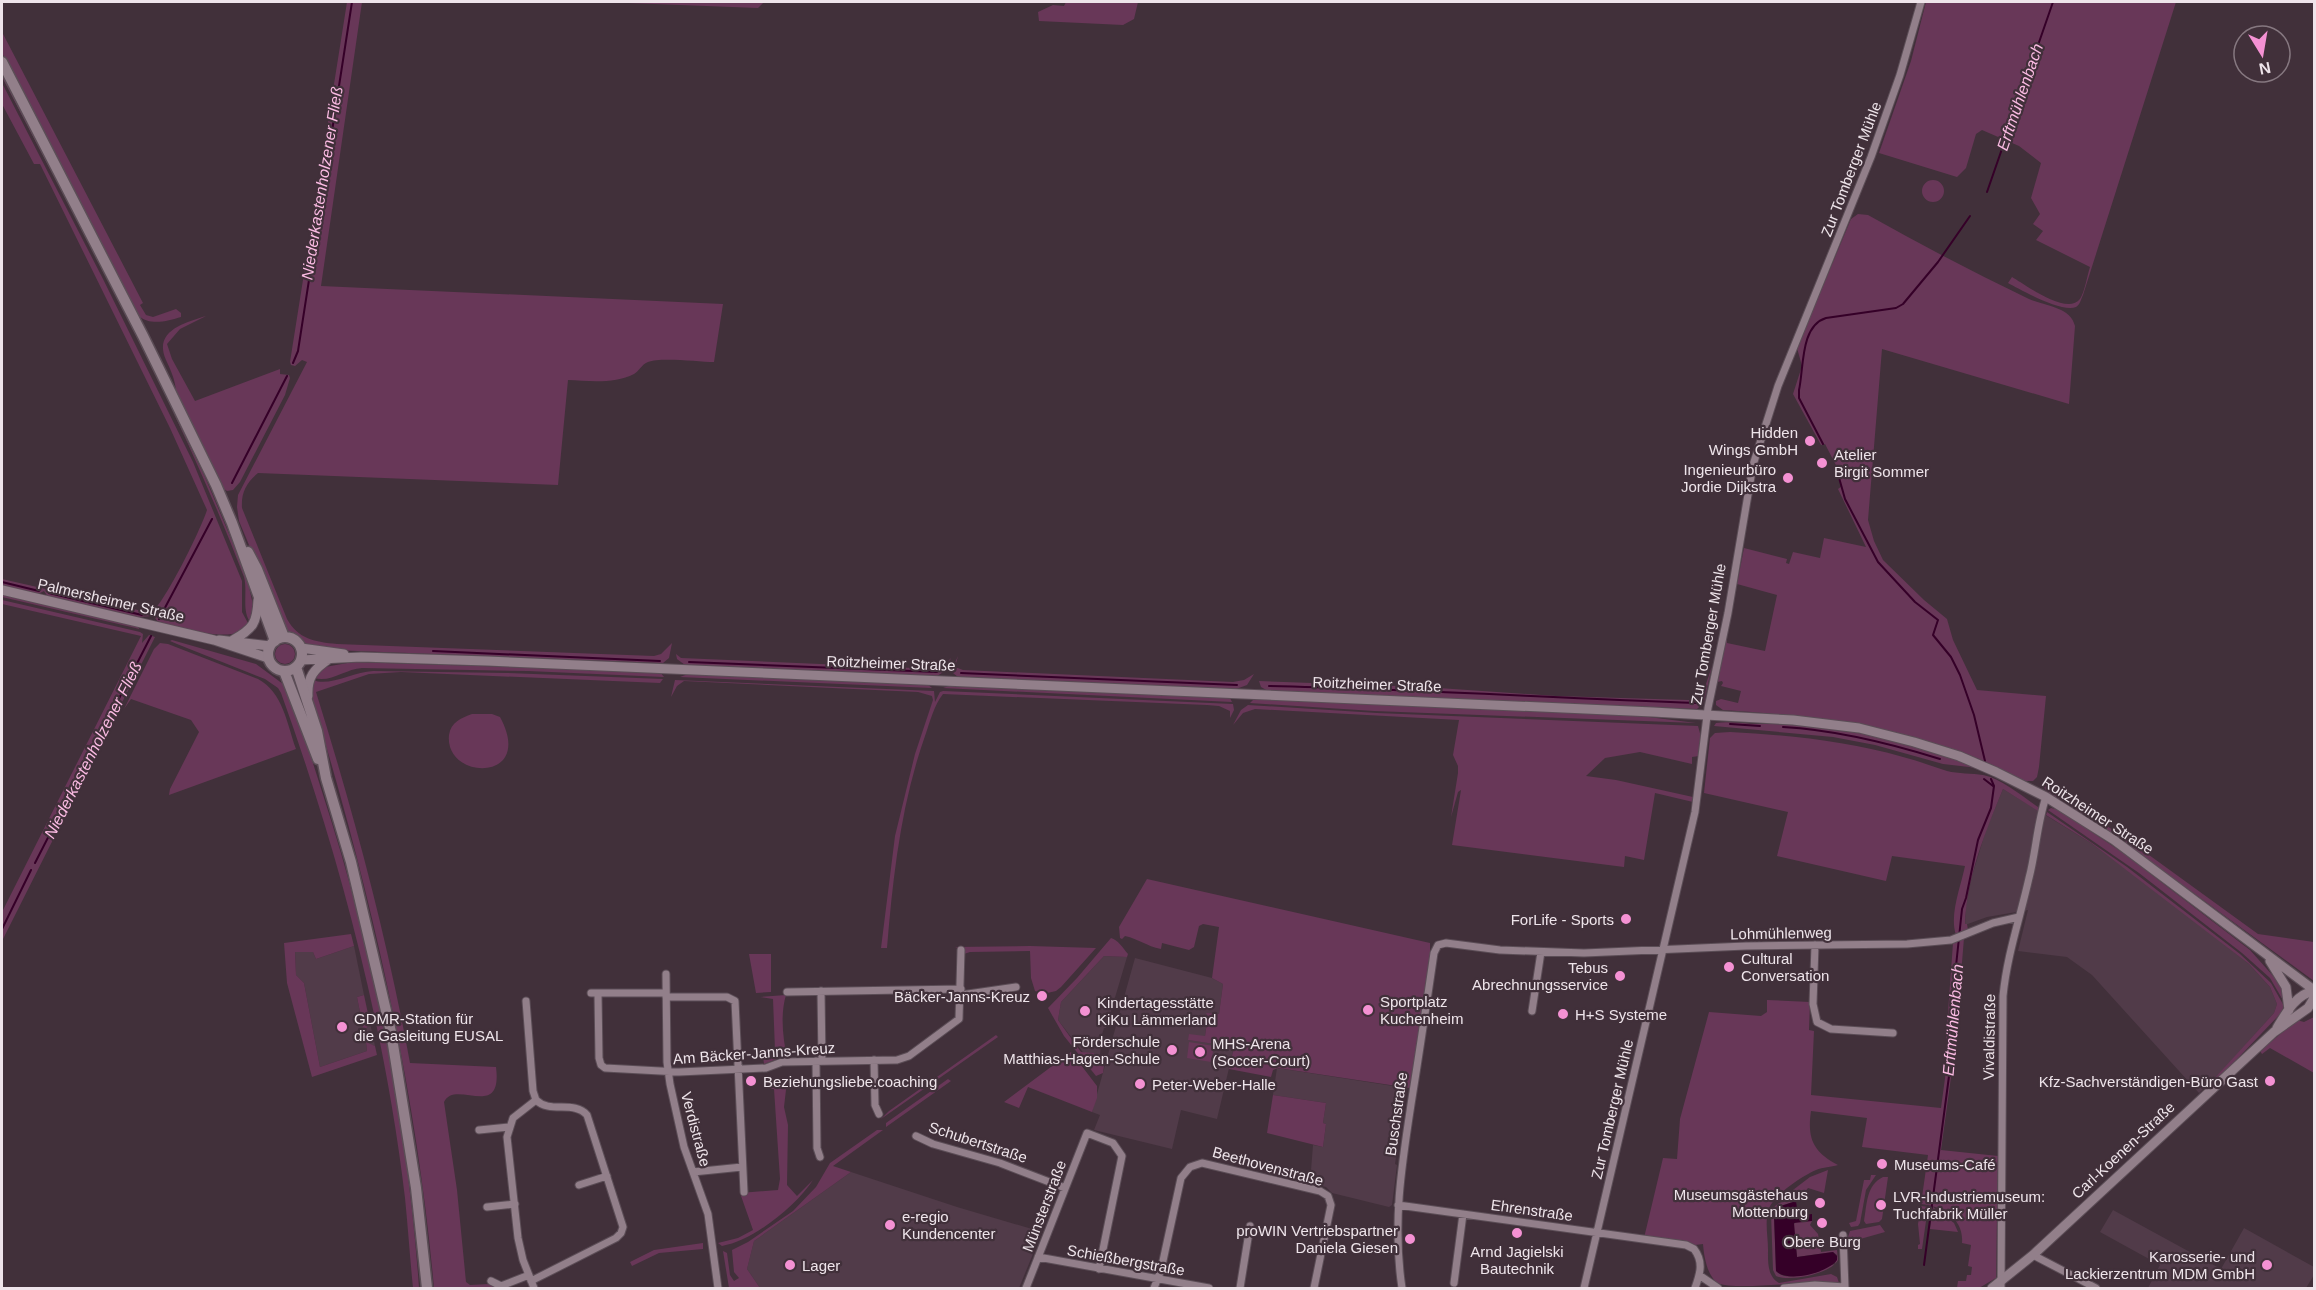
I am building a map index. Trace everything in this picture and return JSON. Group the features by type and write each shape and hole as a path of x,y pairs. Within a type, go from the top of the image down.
{"main road":[{"path":"2,62 143,336 216,485 232,523 274,646"},
{"path":"232,523 257,569 274,646 274,667 284,671 326,778 351,862 391,1032 416,1188 427,1288"},
{"path":"274,646 291,639 299,658 326,778"},
{"path":"284,671 299,658"}],"street":[{"name":"Zur Tomberger Mühle","path":"1584,1288 1695,812 1707,715 1728,613 1748,484 1756,451 1778,386 1871,157 1900,75 1920,2"},
{"name":"Palmersheimer Straße","path":"2,590 214,640 233,648 274,646"},
{"path":"233,640 253,626 258,600"},
{"name":"Palmersheimer Straße","path":"214,640 233,640 274,646"},
{"name":"Roitzheimer Straße","path":"299,658 362,657"},
{"name":"Roitzheimer Straße","path":"299,658 362,657 954,681 1707,715 1793,720 1845,726 1914,742 1978,764 2046,797 2114,840 2314,991"},
{"path":"308,704 310,677 329,659"},
{"name":"Vivaldistraße","path":"2001,1286 2002,996 2006,967 2029,880 2041,812 2046,797"},
{"name":"Lohmühlenweg","path":"1437,945 1446,943 1541,952 1584,953 1907,944 1960,937 1993,923 2019,917"},
{"name":"Buschstraße","path":"1402,1288 1397,1235 1398,1205 1407,1124 1434,952 1437,945"},
{"path":"1815,945 1813,1004 1817,1022 1831,1029 1893,1033"},
{"name":"Am Bäcker-Janns-Kreuz","path":"737,1069 737,1007 734,999 594,993 599,1058 601,1065 608,1068 668,1072 737,1069 768,1067 782,1062 905,1058 955,1024 960,1017 962,950"},
{"path":"1532,1011 1541,952"},
{"path":"2268,956 2286,987 2289,1010"},
{"name":"Verdistraße","path":"666,974 668,1072 679,1127 708,1214 718,1288"},
{"path":"787,992 961,992 1016,987"},
{"path":"820,1157 817,1148 821,991"},
{"name":"Carl-Koenen-Straße","path":"2274,1032 2289,1010 2306,993 2314,991"},
{"name":"Carl-Koenen-Straße","path":"1992,1288 2001,1286 2274,1032 2308,1008 2314,998"},
{"path":"491,1281 501,1286 530,1278 620,1235 622,1224 588,1118 584,1112 577,1108 544,1106 536,1100 533,1091 526,1001"},
{"path":"874,1060 875,1105 879,1114"},
{"path":"737,1069 744,1192"},
{"path":"534,1288 520,1250 507,1137 515,1116 536,1100"},
{"path":"479,1130 509,1127"},
{"name":"Münsterstraße","path":"1026,1288 1087,1133 1113,1143 1119,1148 1122,1159 1099,1269"},
{"name":"Schubertstraße","path":"916,1136 933,1144 1000,1163 1065,1188"},
{"name":"Beethovenstraße","path":"1158,1279 1181,1178 1190,1167 1202,1163 1320,1191 1328,1196 1330,1208 1314,1288"},
{"path":"693,1172 742,1167"},
{"path":"579,1185 607,1176"},
{"path":"487,1207 515,1204"},
{"name":"Ehrenstraße","path":"1398,1205 1596,1233"},
{"path":"1454,1283 1463,1214"},
{"path":"1240,1288 1250,1226"},
{"path":"1596,1233 1691,1247 1698,1255 1701,1266 1695,1288"},
{"path":"1784,1288 1815,1285 1845,1288 1843,1235"},
{"path":"2033,1255 2096,1288"},
{"name":"Schießbergstraße","path":"1038,1257 1209,1288"},
{"path":"1700,1275 1718,1288"},
{"path":"1154,1288 1158,1279"}],"shaded area":[{"path":"347,2 362,2 321,286 723,304 714,362 654,361 646,363 634,374 619,379 568,380 558,485 258,473 245,489 242,508 287,619 296,631 308,638 337,644 654,656 661,654 672,643 669,658 663,663 332,650 305,646 284,629 239,521 238,495 307,362 302,360 295,366 290,362"},
{"path":"602,2 764,2 758,8"},
{"path":"1066,2 1138,2 1134,19 1123,25 1039,21 1038,12 1053,5 1064,6"},
{"path":"1926,2 2176,2 2083,295 2076,307 2061,307 2052,304 2008,283 2012,277 2056,302 2066,304 2080,299 2085,288 2090,267 2036,240 2043,231 2033,224 2040,214 2031,198 2041,163 2019,146 1982,130 1976,134 1966,168 1957,177 1879,153 1911,61"},
{"path":"2,32 143,303 140,305 146,315 153,317 176,309 181,313 181,317 154,322 139,316 2,53"},
{"path":"2,72 96,257 2,77"},
{"path":"2,83 103,279 193,462 242,581 242,612 249,625 236,633 224,635 194,631 157,621 154,616 137,617 48,597 44,591 38,594 2,586 2,579 151,613 173,581 207,510 170,428 40,164 34,164 2,104"},
{"path":"1933,180 1941,183 1944,191 1941,199 1933,202 1925,199 1922,191 1925,183"},
{"path":"1858,214 1868,215 2029,299 2063,311 2073,320 2075,326 2069,404 1882,349 1868,520 1874,541 1883,560 1947,619 1953,640 1977,690 2046,696 2039,767 2037,777 2033,781 2025,781 1977,758 1977,760 1946,748 1883,731 1821,719 1723,710 1716,705 1716,701 1721,699 1738,703 1741,691 1721,686 1722,681 1717,682 1727,633 1727,643 1765,651 1777,595 1737,584 1744,548 1787,559 1786,563 1789,564 1793,552 1820,558 1824,538 1866,547 1838,489 1842,486 1836,475 1840,473 1825,444 1821,445 1793,394 1802,366 1797,348 1851,219"},
{"path":"206,316 180,329 167,344 172,359 195,401 280,369 280,374 289,375 290,378 285,395 240,482 233,490 227,491 176,391 163,350 167,335 173,330 180,325"},
{"path":"165,395 205,477 246,574 254,609 251,623 245,607 244,577"},
{"path":"2,594 137,626 140,629 2,597"},
{"path":"2,600 140,632 143,634 142,643 149,635 155,637 2,941 2,912 141,636 2,604"},
{"path":"170,641 256,664 283,684 292,694 363,934 385,1034 409,1187 419,1288 413,1288 405,1198 396,1134 372,1006 322,816 281,693 265,679"},
{"path":"160,643 168,644 258,679 266,685 279,700 296,749 169,795 199,732 191,720 131,699 124,709 154,649"},
{"path":"281,644 289,644 295,650 295,658 289,664 281,664 275,658 275,650"},
{"path":"676,654 681,658 937,669 942,668 951,658 945,671 937,676 685,665 677,659"},
{"path":"958,656 955,667 963,670 1233,682 1244,680 1254,674 1247,685 1236,689 958,677 953,673 953,667"},
{"path":"353,662 660,672 664,677 528,671 362,668 326,679 314,678 325,667"},
{"path":"1712,666 1704,702 1697,709 1268,691 1261,687 1259,681 1424,687 1556,696 1688,700 1701,699"},
{"path":"373,671 663,679 660,683 401,672 369,674 316,692 369,876 410,1063 496,1067 496,1083 492,1092 486,1096 458,1094 450,1096 444,1102 457,1190 466,1282 470,1285 489,1284 494,1287 434,1288 415,1137 388,988 353,841 311,695 313,680 326,682"},
{"path":"688,674 927,684 932,688 680,677"},
{"path":"675,680 934,691 935,702 940,692 943,691 1233,704 1234,710 1230,718 1230,711 1219,706 943,694 931,719 910,788 895,867 887,948 881,948 895,836 915,754 933,700 932,696 918,692 684,681 677,686 671,697"},
{"path":"952,685 1230,698 1232,702 943,688"},
{"path":"1254,699 1633,715 1696,723 1374,711 1250,703"},
{"path":"1248,705 1377,713 1698,726 1701,737 1699,756 1692,757 1692,764 1640,752 1605,758 1586,776 1616,780 1693,797 1693,802 1655,793 1644,860 1625,856 1624,867 1452,845 1461,790 1458,792 1451,817 1458,773 1458,766 1453,755 1459,720 1255,709 1243,713 1233,725 1241,710"},
{"path":"472,714 492,714 500,717 508,739 507,754 498,764 486,768 472,767 460,761 451,750 449,735 452,727 460,719"},
{"path":"1716,723 1786,724 1842,730 1924,749 1978,768 1943,764 1875,745 1833,737 1714,726"},
{"path":"1730,732 1839,743 1882,751 1951,772 1983,775 2012,788 2038,807 2038,811 2003,789 1973,872 1966,906 1965,924 1968,930 1956,935 1954,919 1956,900 1965,866 1892,856 1886,881 1777,856 1788,812 1704,793 1710,738 1715,733"},
{"path":"2042,784 2127,839 2258,934 2314,942 2314,981 2121,840 2047,792"},
{"path":"2003,789 2091,843 2249,964 2270,987 2277,1004 2274,1013 2199,1093 2092,975 2067,957 2018,951 2028,910 1987,917 1965,925 1972,876 1986,830"},
{"path":"2051,808 2059,810 2123,853 2250,950 2282,986 2284,1002 2270,978 2242,953 2139,873 2048,810"},
{"path":"2047,812 2127,867 2240,954 2271,983 2284,1006 2281,1013 2219,1078 2213,1080 2274,1013 2277,1004 2270,987 2249,964 2091,843 2046,815"},
{"path":"1147,879 1430,943 1410,1088 1278,1068 1273,1070 1271,1077 1229,1069 1234,1047 1188,1040 1189,1034 1205,1036 1208,1016 1206,1013 1219,1014 1223,984 1212,978 1219,927 1203,924 1199,926 1194,947 1189,950 1162,943 1161,949 1130,937 1120,938 1119,927"},
{"path":"351,934 354,946 316,959 313,952 295,952 296,975 304,983 320,1067 367,1051 366,1042 375,1046 377,1055 312,1077 287,983 284,943"},
{"path":"1111,938 1116,940 1128,954 1127,957 1104,956 1061,1002 1058,1020 1081,1052 1094,1053 1092,1064 1104,1066 1103,1073 1096,1076 1064,1036 1048,1008"},
{"path":"1964,938 1955,1048 1941,1150 1998,1156 1996,1278 1979,1288 1957,1288 1958,1281 1966,1281 1967,1275 1971,1275 1972,1267 1968,1266 1971,1245 1962,1243 1960,1227 1950,1215 1937,1208 1921,1204 1928,1155 1862,1147 1867,1118 1811,1111 1811,1137 1817,1149 1838,1165 1819,1169 1803,1177 1774,1200 1768,1212 1767,1221 1769,1268 1772,1277 1779,1283 1831,1274 1837,1277 1839,1283 1725,1285 1717,1283 1708,1270 1703,1244 1695,1245 1644,1238 1663,1158 1677,1159 1680,1119 1709,1012 1761,1016 1767,1012 1767,1000 1810,1002 1809,1030 1814,1031 1811,1095 1941,1108 1950,1041 1946,1040 1953,943"},
{"path":"354,946 364,995 357,997 364,1032 370,1023 375,1046 366,1043 367,1051 320,1067 304,983 296,975 295,952 313,952 316,959"},
{"path":"955,947 1096,948 1061,987 1056,991 1043,994 1035,991 1031,978 1030,951 964,954 965,950"},
{"path":"749,954 771,954 771,992 756,993"},
{"name":"Kindertagesstätte KiKu Lämmerland","path":"1104,956 1127,957 1099,1044 1101,1045 1099,1065 1092,1064 1058,1020 1061,1002"},
{"name":"Förderschule Matthias-Hagen-Schule","path":"1135,958 1212,978 1223,984 1219,1014 1208,1015 1205,1036 1189,1040 1234,1047 1217,1119 1181,1110 1172,1149 1094,1130 1100,1115 1092,1112"},
{"path":"364,995 370,1023 364,1032 357,997"},
{"path":"786,995 783,1026 787,1058 764,1064 763,1057 775,1050 773,999 760,997"},
{"path":"2314,1017 2314,1073 2270,1048 2262,1054 2260,1051 2297,1020 2304,1022"},
{"path":"996,1035 998,1037 881,1119 889,1111"},
{"name":"MHS-Arena (Soccer-Court)","path":"1189,1042 1214,1046 1211,1062 1187,1058"},
{"path":"1071,1052 1097,1086 1097,1098 1092,1112 1028,1087 1019,1108 1004,1102"},
{"path":"1277,1068 1406,1088 1395,1164 1397,1165 1392,1205 1389,1207 1332,1193 1326,1187 1310,1183 1313,1145 1323,1147 1326,1103 1273,1095"},
{"path":"948,1079 951,1081 886,1127 886,1123"},
{"path":"787,1081 784,1107 788,1125 787,1185 797,1196 813,1180 796,1201 773,1221 747,1237 722,1246 718,1243 738,1238 753,1230 740,1193 778,1190 780,1179 774,1089 770,1089 770,1083"},
{"path":"1273,1095 1326,1103 1323,1147 1267,1133"},
{"path":"877,1130 883,1130 833,1166 851,1172 754,1241 747,1269 760,1288 729,1288 723,1251 727,1253 730,1275 734,1281 739,1278 734,1272 732,1250 748,1242 793,1211 816,1187 830,1163"},
{"path":"1828,1170 1824,1193 1808,1188 1803,1194 1789,1193 1810,1177"},
{"path":"851,1172 1042,1232 1019,1288 760,1288 747,1269 754,1241"},
{"path":"1871,1175 1876,1175 1866,1190 1860,1223 1858,1226 1851,1227 1849,1223 1856,1221 1864,1180 1870,1180"},
{"path":"1883,1177 1888,1177 1882,1219 1879,1222 1866,1224 1864,1221 1870,1190"},
{"path":"1796,1198 1796,1201 1780,1206 1774,1215 1776,1271 1781,1275 1796,1276 1835,1264 1809,1276 1782,1278 1776,1276 1773,1270 1771,1213 1777,1204"},
{"path":"1796,1201 1798,1216 1812,1214 1812,1221 1794,1223 1797,1257 1833,1252 1837,1260 1825,1269 1807,1275 1781,1275 1776,1271 1774,1215 1781,1206"},
{"path":"1921,1206 1928,1207 1922,1249 1918,1249 1920,1244 1918,1224"},
{"path":"1933,1207 1954,1223 1958,1232 1930,1229"},
{"path":"2113,1210 2221,1269 2244,1228 2314,1267 2314,1275 2306,1288 2148,1288 2160,1265 2100,1232"},
{"path":"1796,1221 1812,1221 1810,1225 1818,1234 1821,1252 1837,1250 1838,1260 1835,1263 1837,1255 1833,1252 1797,1257 1793,1226"},
{"path":"1880,1225 1885,1232 1846,1243 1850,1231"},
{"path":"703,1243 703,1249 659,1253 632,1266 630,1262 654,1250"}],"waterway":[{"name":"Niederkastenholzener Fließ","path":"293,363 298,351 352,2"},
{"name":"Erftmühlenbach","path":"1987,192 2053,2"},
{"name":"Erftmühlenbach","path":"1823,444 1799,398 1807,338 1812,330 1818,322 1826,318 1896,308 1903,304 1938,262 1970,216"},
{"name":"Niederkastenholzener Fließ","path":"232,483 287,376"},
{"name":"Erftmühlenbach","path":"1838,474 1845,499 1878,562 1915,602 1938,620 1933,635 1951,657 1960,675 1974,715 1985,761"},
{"name":"Niederkastenholzener Fließ","path":"159,619 212,519"},
{"path":"2,582 39,591"},
{"path":"49,593 142,615"},
{"name":"Niederkastenholzener Fließ","path":"35,863 151,636"},
{"path":"433,651 660,661"},
{"path":"689,662 937,672"},
{"path":"961,673 1237,685"},
{"path":"1269,686 1697,703"},
{"path":"1730,724 1760,726"},
{"path":"1783,727 1863,738 1940,759"},
{"name":"Erftmühlenbach","path":"1984,779 1993,786"},
{"name":"Erftmühlenbach","path":"1924,1265 1953,1046 1956,966 1962,909 1978,840 1991,808 1994,786 1991,779"},
{"name":"Niederkastenholzener Fließ","path":"2,929 31,870"}],"place":[{"name":"Hidden Wings GmbH","path":"1810,441"},
{"name":"Atelier Birgit Sommer","path":"1822,463"},
{"name":"Ingenieurbüro Jordie Dijkstra","path":"1788,478"},
{"name":"ForLife - Sports","path":"1626,919"},
{"name":"Cultural Conversation","path":"1729,967"},
{"name":"Tebus Abrechnungsservice","path":"1620,976"},
{"name":"Bäcker-Janns-Kreuz","path":"1042,996"},
{"name":"Sportplatz Kuchenheim","path":"1368,1010"},
{"name":"Kindertagesstätte KiKu Lämmerland","path":"1085,1011"},
{"name":"H+S Systeme","path":"1563,1014"},
{"name":"GDMR-Station für die Gasleitung EUSAL","path":"342,1027"},
{"name":"Förderschule Matthias-Hagen-Schule","path":"1172,1050"},
{"name":"MHS-Arena (Soccer-Court)","path":"1200,1052"},
{"name":"Beziehungsliebe.coaching","path":"751,1081"},
{"name":"Kfz-Sachverständigen-Büro Gast","path":"2270,1081"},
{"name":"Peter-Weber-Halle","path":"1140,1084"},
{"name":"Museums-Café","path":"1882,1164"},
{"name":"Museumsgästehaus Mottenburg","path":"1820,1203"},
{"name":"LVR-Industriemuseum: Tuchfabrik Müller","path":"1881,1205"},
{"name":"Obere Burg","path":"1822,1223"},
{"name":"e-regio Kundencenter","path":"890,1225"},
{"name":"Arnd Jagielski Bautechnik","path":"1517,1233"},
{"name":"proWIN Vertriebspartner Daniela Giesen","path":"1410,1239"},
{"name":"Lager","path":"790,1265"},
{"name":"Karosserie- und Lackierzentrum MDM GmbH","path":"2267,1265"}]}
